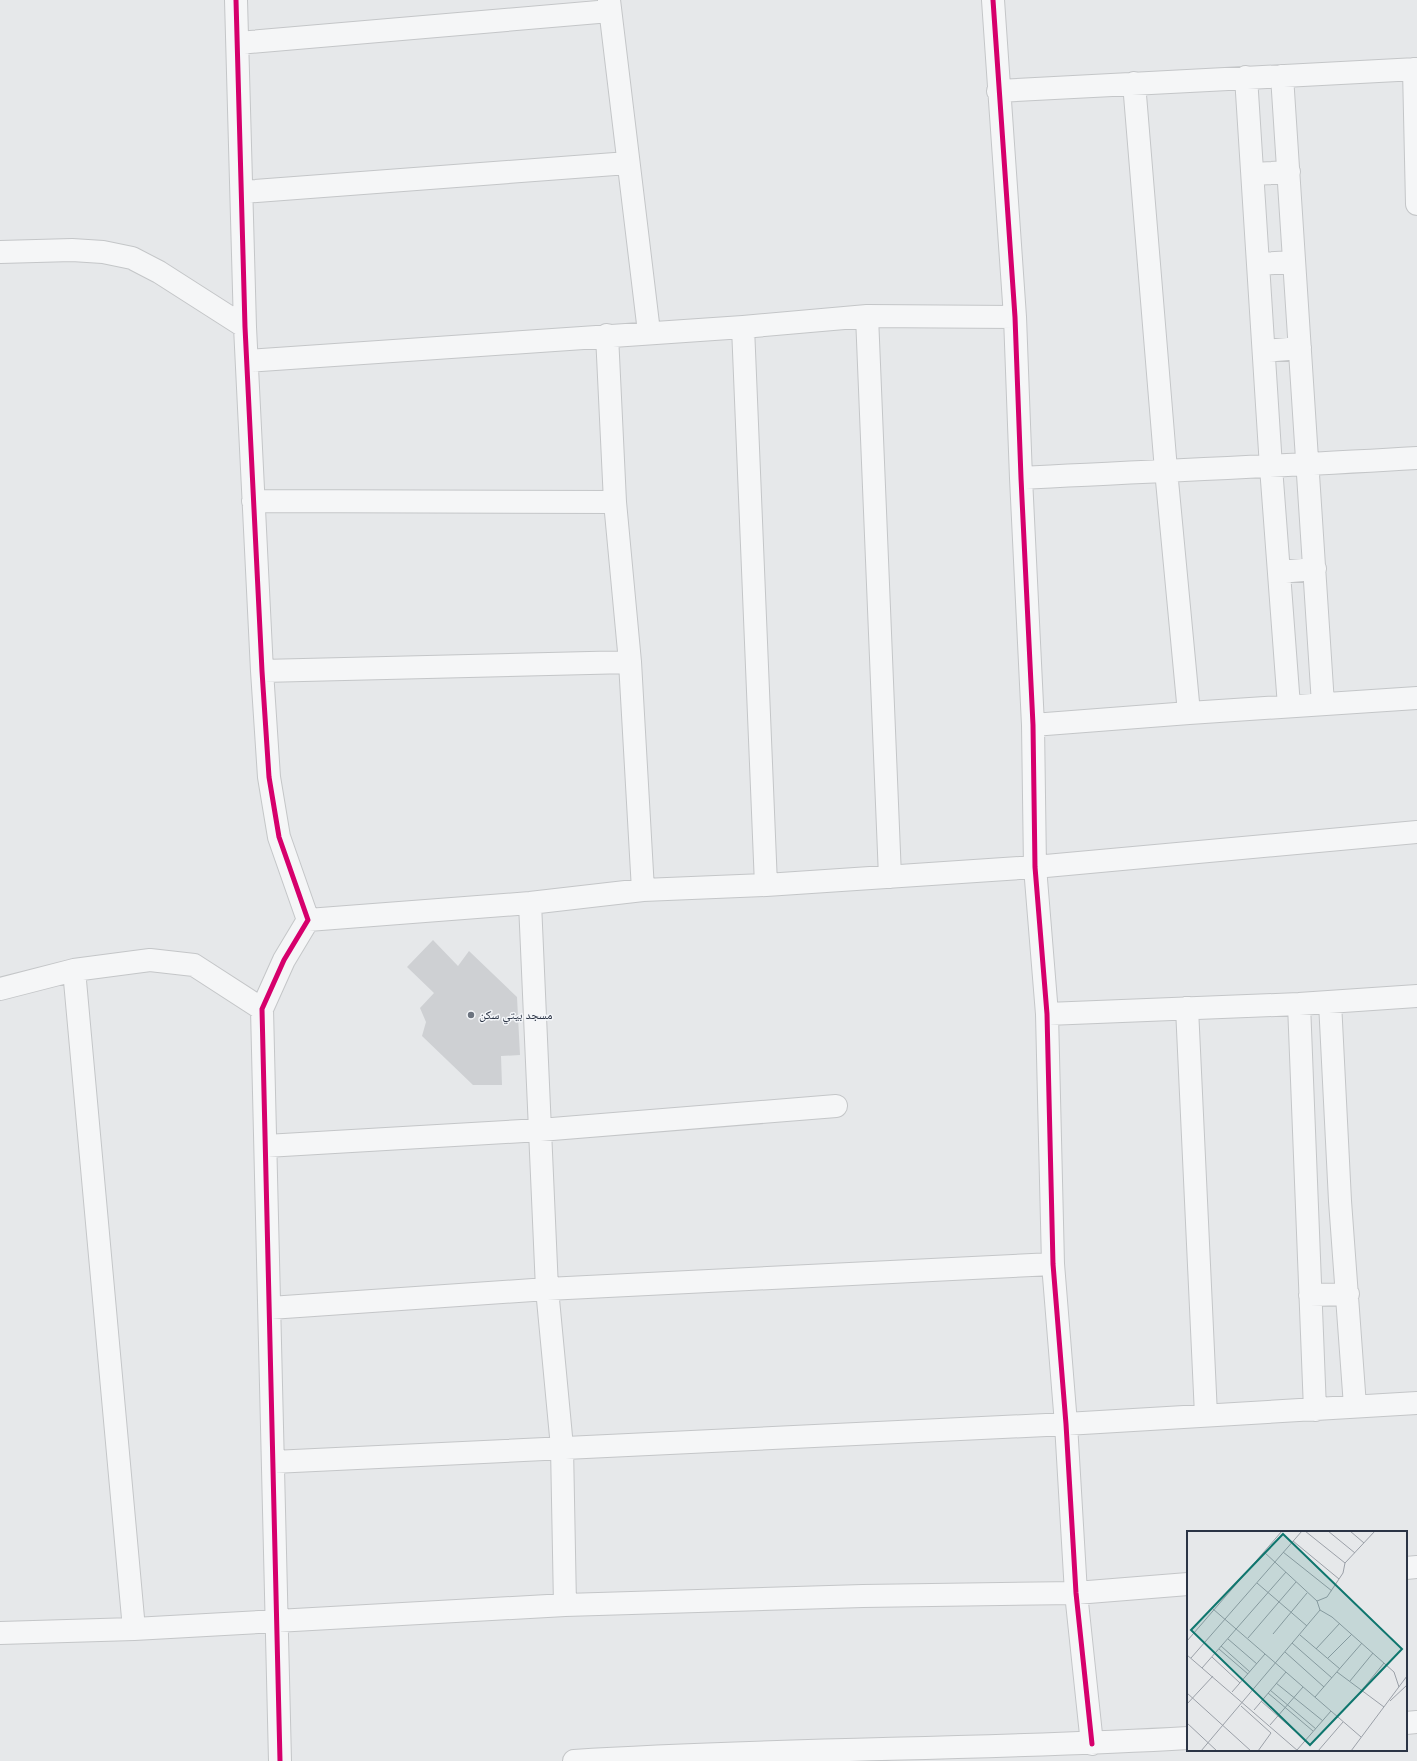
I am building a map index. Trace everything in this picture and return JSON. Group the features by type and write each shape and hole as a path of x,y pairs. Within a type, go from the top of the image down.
{"street":[{"path":"236,0 245,327 252,501 269,777 279,837 308,920"},
{"path":"993,0 998,91 1015,317 1033,726 1034,867 1047,1014 1053,1264 1066,1424 1076,1593 1092,1744"},
{"path":"238,43 609,6 649,332"},
{"path":"998,91 1415,69 1417,204"},
{"path":"1282,76 1323,704"},
{"path":"1246,77 1271,467 1289,706"},
{"path":"1134,83 1166,470 1189,713"},
{"path":"242,192 628,163"},
{"path":"1253,174 1288,172"},
{"path":"0,252 72,250 103,252 132,258 165,276 245,327"},
{"path":"1258,264 1294,262"},
{"path":"247,361 649,332 743,327 866,316 1015,317"},
{"path":"866,316 890,877"},
{"path":"743,327 766,885"},
{"path":"607,335 615,502 630,662 643,890"},
{"path":"1264,351 1300,348"},
{"path":"1021,478 1166,470 1271,467 1417,458"},
{"path":"252,501 615,502"},
{"path":"1279,572 1315,569"},
{"path":"262,671 630,662"},
{"path":"1033,726 1189,713 1417,698"},
{"path":"308,920 530,903 643,890 766,885 1034,867 1417,832"},
{"path":"530,903 547,1289 562,1447 565,1604"},
{"path":"280,1761 262,1009 284,960 308,920"},
{"path":"0,989 74,970 150,960 194,965 262,1009"},
{"path":"74,970 134,1629"},
{"path":"1047,1014 1299,1004 1417,996"},
{"path":"1330,1002 1337,1110 1340,1201 1355,1406"},
{"path":"1299,1004 1315,1410"},
{"path":"1187,1008 1206,1415"},
{"path":"266,1146 540,1130 836,1106"},
{"path":"1304,1112 1337,1110"},
{"path":"1306,1202 1340,1201"},
{"path":"270,1308 547,1289 1053,1264"},
{"path":"1310,1296 1348,1294"},
{"path":"273,1462 1066,1424 1417,1403"},
{"path":"1407,1568 1417,1567"},
{"path":"0,1633 134,1629 277,1622 565,1604 863,1596 1076,1593 1187,1584"},
{"path":"1407,1723 1417,1722"},
{"path":"574,1761 787,1752 1092,1744 1187,1738"}],"building":[{"name":"مسجد بيتي سكن","path":"433,940 458,966 469,951 517,997 520,1055 501,1056 502,1085 473,1085 422,1036 426,1022 420,1008 434,993 407,967"}],"cycle path":[{"path":"236,0 245,327 262,671 269,777 279,837 308,920 284,960 262,1009 280,1761"},
{"path":"993,0 1015,317 1033,725 1035,867 1047,1014 1053,1264 1066,1424 1076,1593 1092,1744"}],"place":[{"name":"مسجد بيتي سكن","path":"471,1015"}]}
